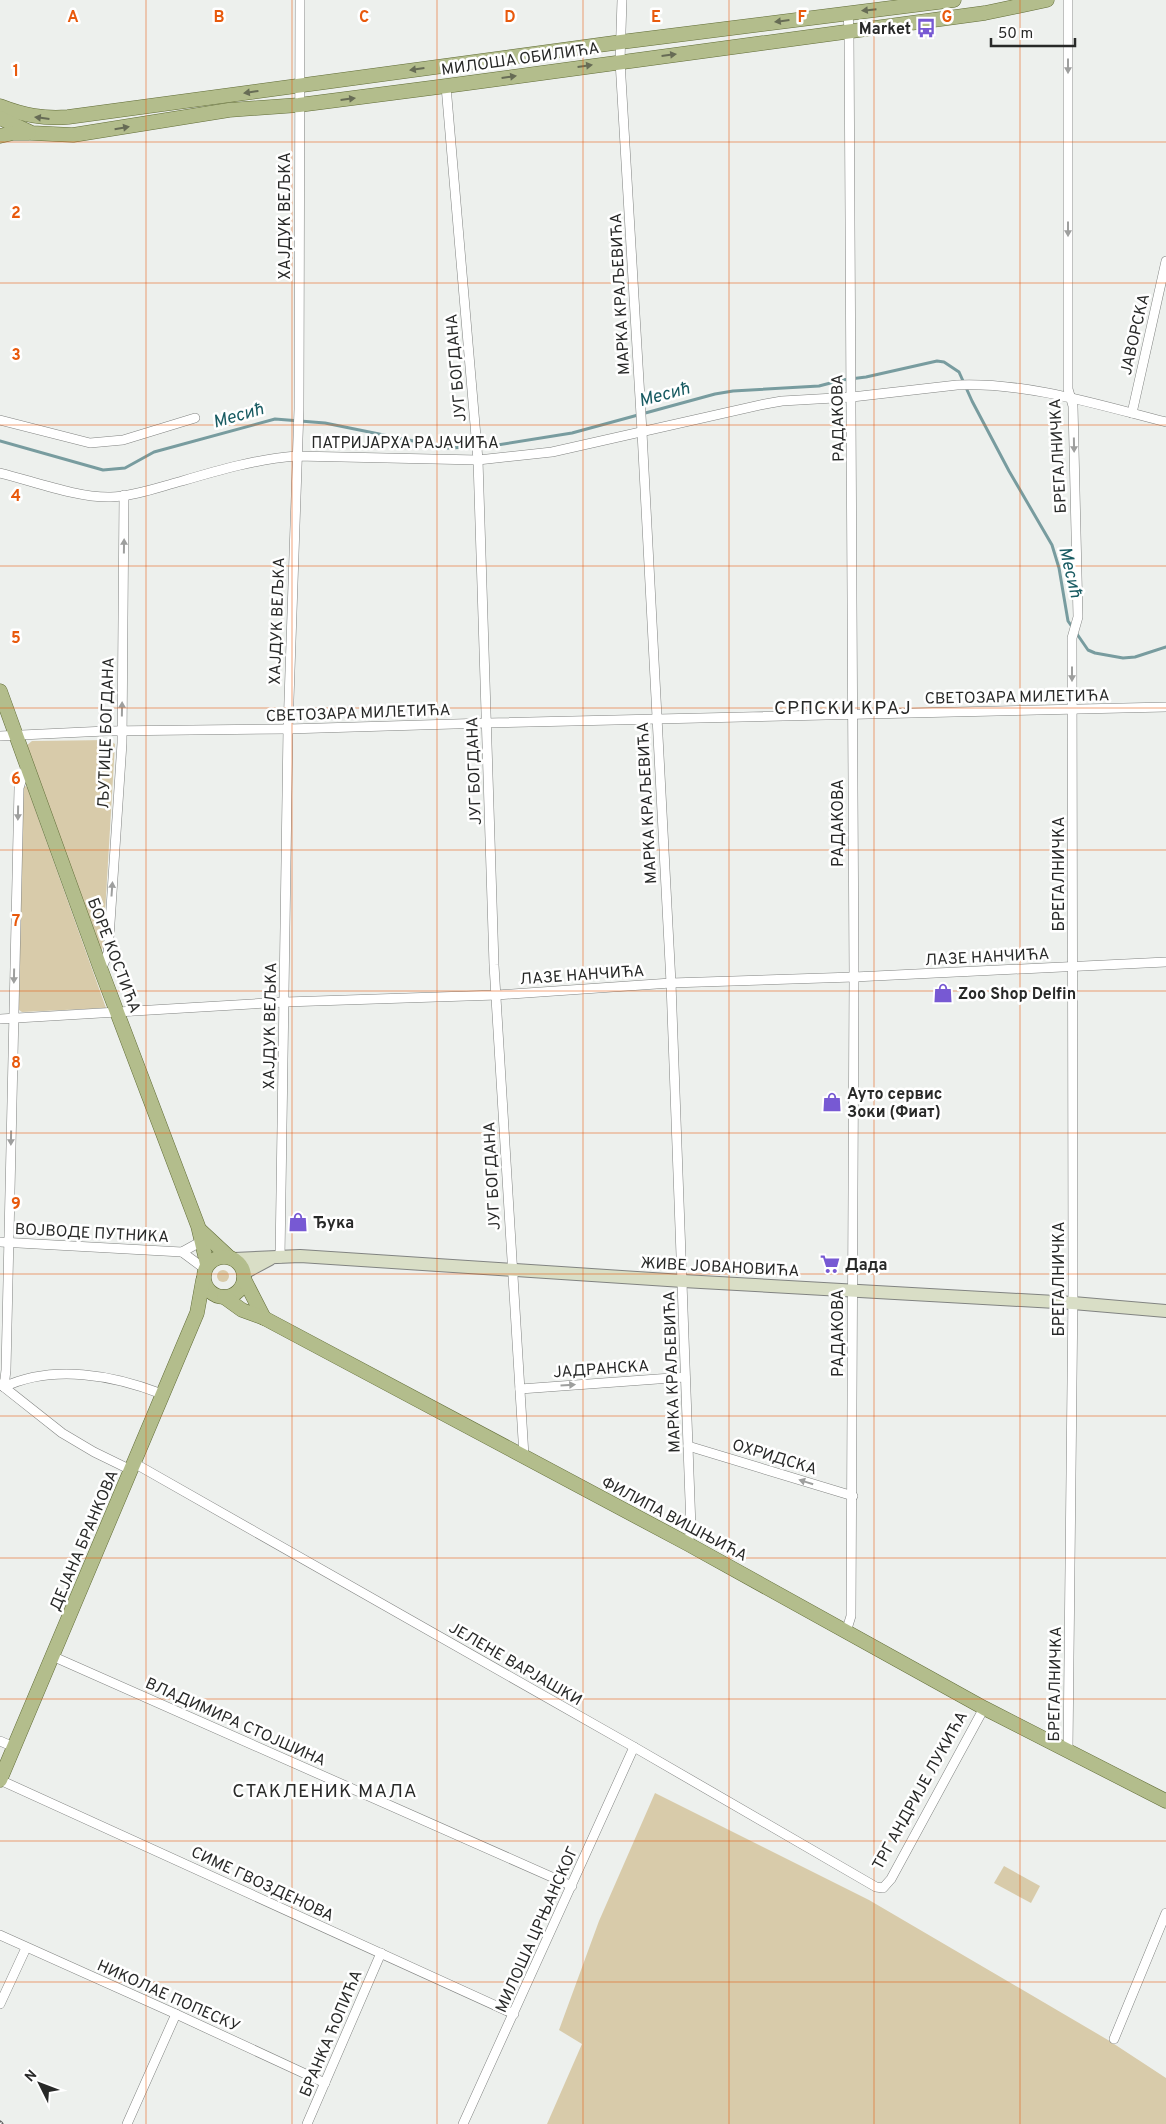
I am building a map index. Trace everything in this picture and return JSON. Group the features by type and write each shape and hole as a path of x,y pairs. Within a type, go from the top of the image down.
{"main road":[{"name":"МИЛОША ОБИЛИЋА","path":"0,106 15,112 50,119 621,42 954,0"},
{"name":"МИЛОША ОБИЛИЋА","path":"0,118 32,133 73,135 229,110 299,105 985,13 1047,0"},
{"path":"0,136 12,133 32,133"},
{"name":"БОРЕ КОСТИЋА","path":"0,691 100,970 201,1236 205,1271"},
{"name":"БОРЕ КОСТИЋА","path":"201,1236 232,1258"},
{"path":"222,1297 209,1291 205,1271 217,1257 232,1258 239,1263 264,1318"},
{"name":"ДЕЈАНА БРАНКОВА","path":"0,1780 162,1394 198,1313 205,1271"},
{"name":"ДЕЈАНА БРАНКОВА","path":"198,1313 222,1297 235,1294 243,1284 244,1276"},
{"name":"ФИЛИПА ВИШЊИЋА","path":"222,1297 242,1310 264,1318 688,1544 984,1708 1068,1750"},
{"path":"1068,1750 1166,1801"}],"street":[{"name":"ХАЈДУК ВЕЉКА","path":"276,1258 285,1002 288,729 299,408 300,0"},
{"name":"МАРКА КРАЉЕВИЋА","path":"622,0 620,61 671,983 692,1528 688,1544"},
{"name":"БРЕГАЛНИЧКА","path":"1068,0 1068,389 1073,406 1078,617 1072,638 1073,1302 1068,1750"},
{"name":"РАДАКОВА","path":"846,1632 851,1616 853,1496 854,977 852,385 848,13"},
{"name":"ЈУГ БОГДАНА","path":"446,86 476,436 494,965 511,1269 524,1456"},
{"name":"ЈАВОРСКА","path":"1132,413 1166,261"},
{"name":"ПАТРИЈАРХА РАЈАЧИЋА","path":"0,473 95,496 124,495 226,468 274,458 296,456 477,457 552,452 774,402 852,397 974,384 1070,397 1166,422"},
{"path":"0,420 90,443 123,440 195,418"},
{"name":"ЉУТИЦЕ БОГДАНА","path":"100,970 108,953 122,731 124,495"},
{"name":"СВЕТОЗАРА МИЛЕТИЋА","path":"0,736 122,731 288,729 1166,707"},
{"path":"2,1386 6,1370 5,1243 18,788 26,766"},
{"name":"ЛАЗЕ НАНЧИЋА","path":"0,1019 285,1002 497,995 671,983 854,977 1166,962"},
{"name":"ВОЈВОДЕ ПУТНИКА","path":"182,1252 201,1236"},
{"name":"ВОЈВОДЕ ПУТНИКА","path":"5,1243 182,1252 205,1271"},
{"name":"ЖИВЕ ЈОВАНОВИЋА","path":"232,1258 300,1256 683,1281 1073,1302 1166,1311"},
{"name":"ЖИВЕ ЈОВАНОВИЋА","path":"244,1276 276,1258"},
{"path":"2,1386 34,1377 69,1374 110,1380 162,1394"},
{"name":"ЈАДРАНСКА","path":"520,1389 685,1377"},
{"name":"ЈЕЛЕНЕ ВАРЈАШКИ","path":"2,1386 62,1433 94,1452 132,1467 634,1747 871,1885 883,1888"},
{"name":"ОХРИДСКА","path":"688,1446 853,1496"},
{"name":"ВЛАДИМИРА СТОЈШИНА","path":"52,1656 572,1886"},
{"name":"ТРГ АНДРИЈЕ ЛУКИЋА","path":"883,1888 891,1879 984,1708"},
{"path":"0,1741 14,1747"},
{"name":"МИЛОША ЦРЊАНСКОГ","path":"463,2124 634,1747"},
{"name":"СИМЕ ГВОЗДЕНОВА","path":"0,1780 514,2014"},
{"path":"1114,2039 1166,1913"},
{"name":"НИКОЛАЕ ПОПЕСКУ","path":"0,1935 325,2083"},
{"path":"0,2004 26,1948"},
{"name":"БРАНКА ЋОПИЋА","path":"307,2124 381,1953"},
{"path":"127,2124 176,2014"}],"shaded area":[{"path":"109,740 115,744 103,947 101,951 27,745 32,741"},
{"path":"25,786 27,787 106,1008 22,1012 19,1010 21,789"},
{"path":"223,1270 229,1276 223,1282 217,1276"},
{"path":"655,1793 869,1900 1108,2040 1166,2078 1166,2124 547,2124 582,2044 559,2030 599,1921"},
{"path":"1004,1866 1040,1886 1031,1903 994,1883"}],"waterway":[{"name":"Месић","path":"0,441 103,470 125,468 154,452 275,419 325,423 448,448 491,446 572,433 715,394 733,391 819,386 937,361 944,362 959,372 1009,471 1052,545 1059,568 1068,621 1088,650 1123,658 1135,657 1166,647"}],"place":[{"name":"Market","path":"926,28"},
{"name":"Zoo Shop Delfin","path":"943,993"},
{"name":"Ауто сервис Зоки (Фиат)","path":"832,1102"},
{"name":"Ђука","path":"298,1222"},
{"name":"Дада","path":"830,1264"}],"district":[{"name":"СРПСКИ КРАЈ","path":"843,707"},
{"name":"СТАКЛЕНИК МАЛА","path":"325,1790"}]}
